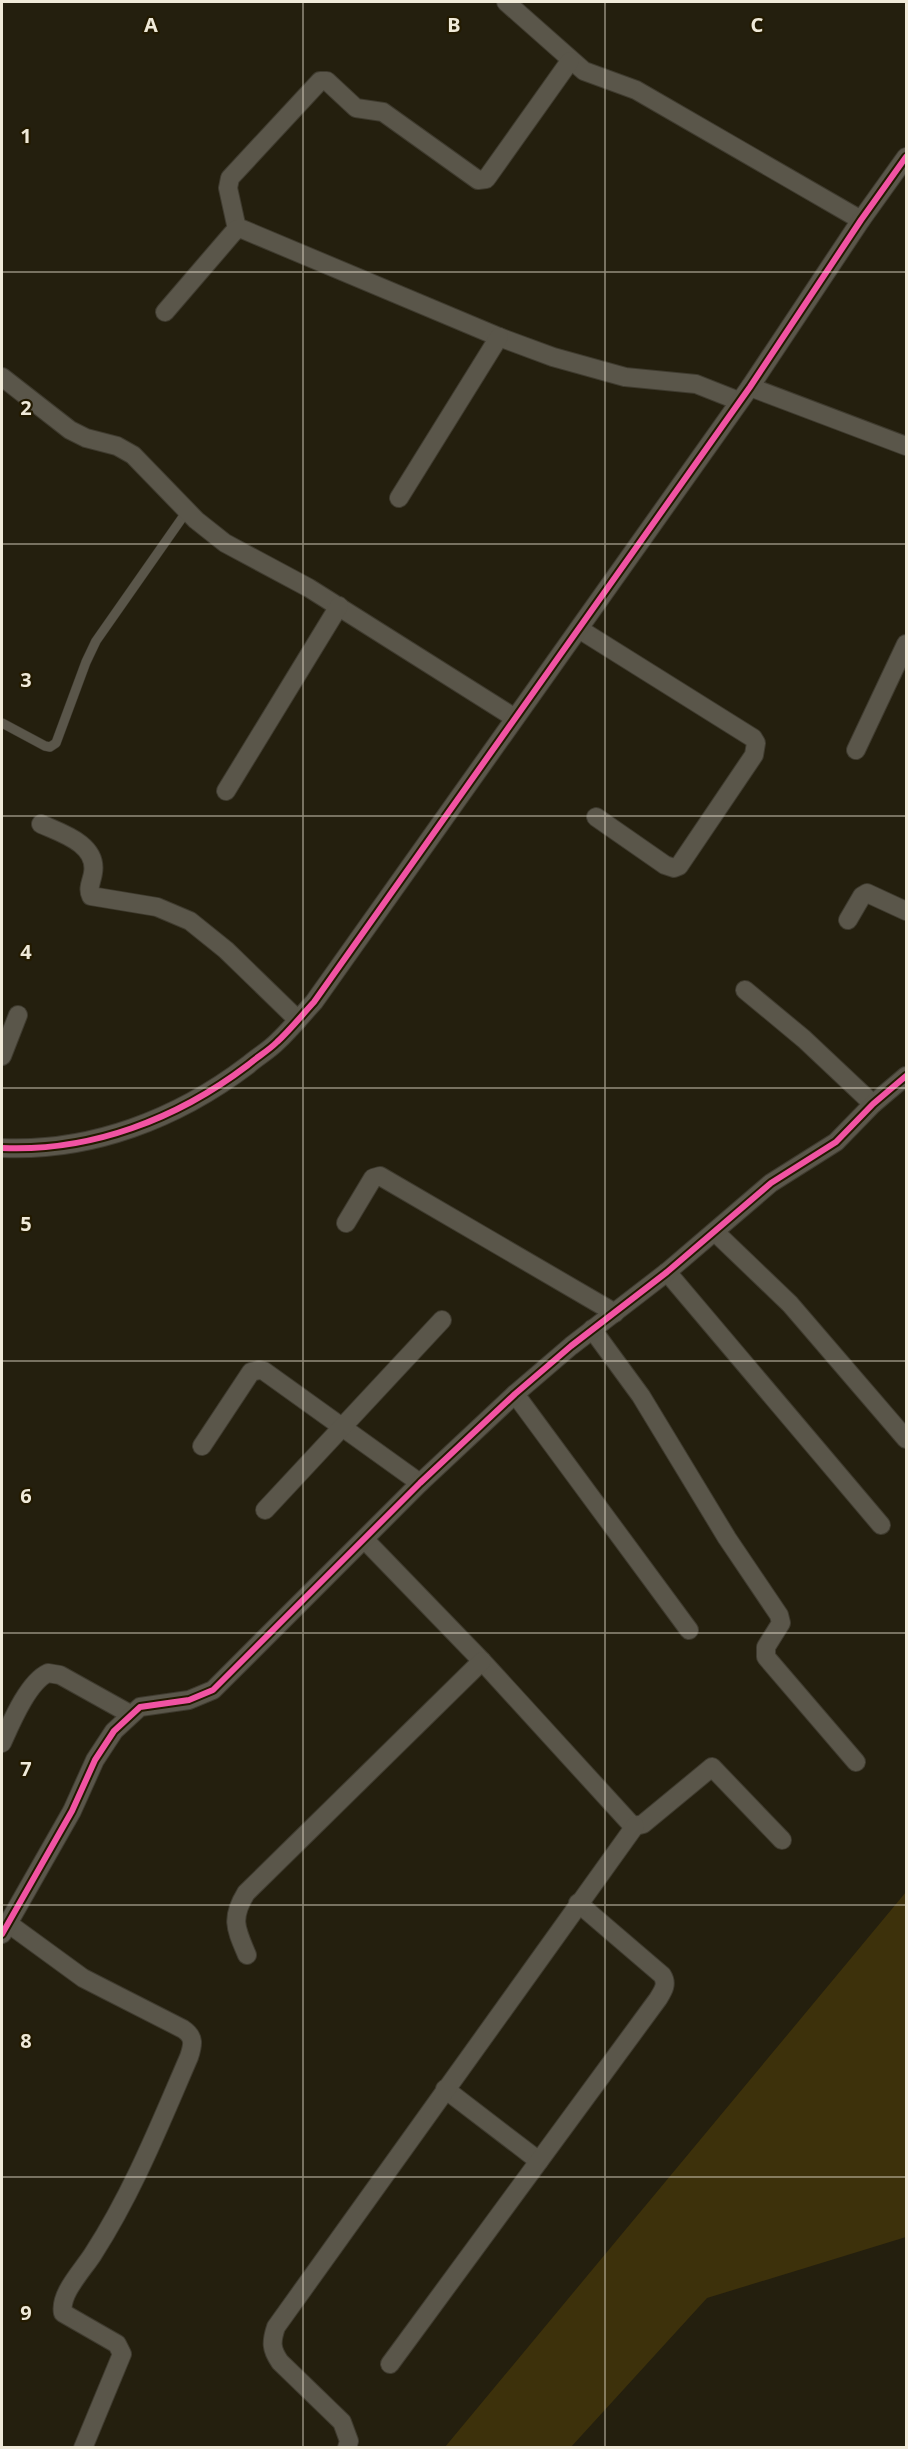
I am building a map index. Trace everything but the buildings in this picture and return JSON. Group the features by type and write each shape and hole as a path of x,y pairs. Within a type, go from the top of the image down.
{"street":[{"path":"506,2 570,61 596,77 636,90 861,220"},
{"path":"237,230 228,188 230,178 320,81 327,81 356,108 382,112 478,180 486,179 570,61"},
{"path":"2,1148 17,1149 95,1140 150,1123 228,1080 276,1044 314,1002 579,629 745,394 861,220 906,157"},
{"path":"165,312 237,230 248,230 499,337 587,368 625,377 696,384 745,394 906,446"},
{"path":"399,498 499,337"},
{"path":"2,377 70,430 86,438 117,446 133,455 187,511 225,543 339,606 514,718"},
{"path":"226,791 339,606"},
{"path":"579,629 753,738 756,743 754,755 678,866 674,868 665,865 596,817"},
{"path":"856,750 906,644"},
{"path":"41,824 69,836 87,850 94,863 89,890 91,896 157,907 190,921 226,950 297,1020"},
{"path":"848,920 862,896 867,893 906,911"},
{"path":"745,990 804,1039 873,1104"},
{"path":"2,1056 18,1015"},
{"path":"83,2448 122,2354 117,2344 63,2313 63,2300 133,2185 193,2046 192,2038 183,2029 83,1978 5,1929 72,1811 94,1760 114,1731 140,1707 189,1700 213,1690 420,1483 515,1394 592,1329 667,1272 771,1184 836,1142 873,1104 906,1076"},
{"path":"346,1223 374,1178 380,1176 615,1313"},
{"path":"715,1232 790,1304 906,1439"},
{"path":"667,1272 881,1525"},
{"path":"265,1510 442,1320"},
{"path":"592,1329 641,1396 727,1538 779,1615 781,1623 766,1647 766,1657 856,1762"},
{"path":"202,1446 254,1370 264,1371 420,1483"},
{"path":"515,1394 689,1630"},
{"path":"365,1540 482,1661 635,1826"},
{"path":"247,1955 235,1921 238,1905 246,1893 482,1661"},
{"path":"2,1743 24,1700 38,1680 48,1673 60,1675 130,1714"},
{"path":"347,2448 349,2441 342,2422 280,2362 273,2352 271,2342 276,2327 578,1903 635,1826 643,1824 712,1767 782,1840"},
{"path":"390,2364 651,2009 664,1987 665,1980 662,1975 578,1903"},
{"path":"446,2089 539,2161"}],"lane":[{"path":"2,723 45,746 50,747 56,743 96,641 187,511"}],"shaded area":[{"path":"906,1892 906,2237 707,2298 571,2447 445,2447"}],"cycle path":[{"path":"2,1148 35,1148 100,1138 162,1116 221,1084 248,1065 282,1037 314,1002 750,387 861,220 906,157"},
{"path":"2,1934 72,1811 95,1760 114,1731 140,1707 189,1700 213,1690 420,1483 515,1394 571,1346 667,1272 771,1183 836,1142 873,1104 906,1076"}]}
